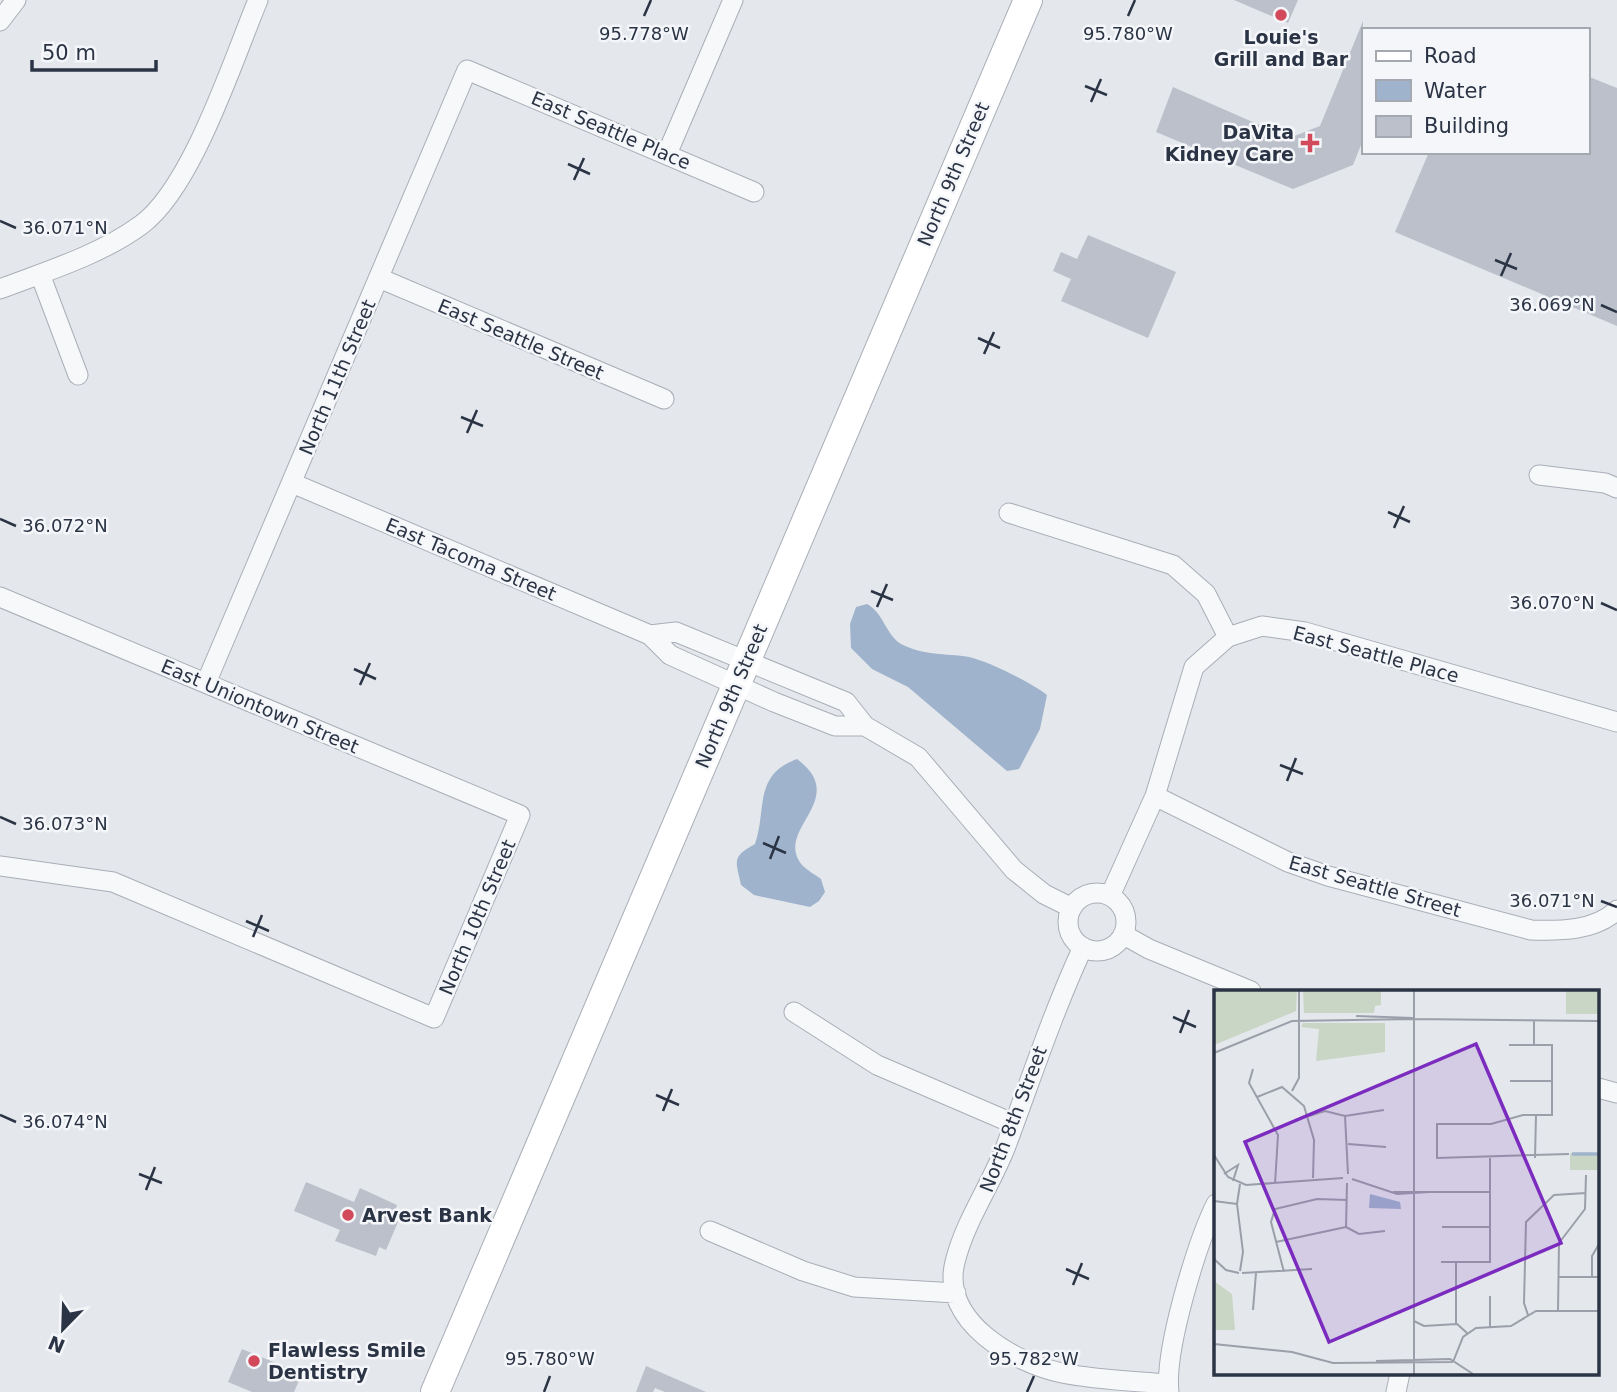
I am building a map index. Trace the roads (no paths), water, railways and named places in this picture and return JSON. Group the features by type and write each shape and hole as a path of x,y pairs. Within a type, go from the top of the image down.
{"main road":[{"name":"North 9th Street","path":"435,1392 1028,0"}],"street":[{"path":"0,21 16,0"},
{"path":"0,289 108,245 142,225 164,203 189,163 258,0"},
{"path":"667,154 733,0"},
{"name":"East Seattle Place","path":"467,70 754,192"},
{"name":"North 11th Street","path":"206,683 467,70"},
{"path":"40,274 78,375"},
{"name":"East Seattle Street","path":"379,278 664,399"},
{"path":"1539,475 1605,483 1617,488"},
{"name":"East Tacoma Street","path":"292,483 650,635 670,655 846,702 865,726 918,757 1014,870 1044,894 1072,908"},
{"path":"1009,513 1173,565 1206,594 1228,637 1194,667 1155,796 1110,896"},
{"name":"East Uniontown Street","path":"0,597 520,816"},
{"name":"East Seattle Place","path":"1228,637 1262,626 1306,632 1617,722"},
{"name":"East Tacoma Street","path":"650,635 676,632 835,726 865,726"},
{"name":"East Seattle Street","path":"1155,796 1288,862 1340,879 1531,930 1562,931 1612,915"},
{"name":"North 10th Street","path":"0,866 113,882 434,1018 520,816"},
{"path":"1089,894 1110,896 1125,913 1124,935 1106,950 1083,947 1075,941 1069,928 1072,908 1089,894"},
{"path":"1124,935 1149,949 1249,990"},
{"name":"North 8th Street","path":"956,1293 954,1265 1006,1145 1012,1122 1062,991 1083,947"},
{"path":"794,1012 877,1065 1012,1122"},
{"path":"1600,1089 1617,1093"},
{"path":"710,1231 803,1271 854,1287 956,1293 964,1316 992,1342 1024,1359 1061,1373 1168,1388 1177,1327 1203,1232 1214,1208"},
{"path":"1396,1392 1400,1374"}],"water":[{"path":"867,604 901,644 926,652 977,659 1010,673 1047,695 1040,729 1019,769 1007,771 908,687 872,669 851,648 850,624 856,607"},
{"path":"797,759 812,774 817,788 815,801 796,840 796,853 803,866 821,879 825,892 819,901 810,907 754,895 741,885 737,865 739,856 755,844 768,784 783,766"}],"place":[{"name":"Louie's Grill and Bar","path":"1281,15"},
{"name":"DaVita Kidney Care","path":"1310,143"},
{"name":"Arvest Bank","path":"348,1215"},
{"name":"Flawless Smile Dentistry","path":"254,1361"}]}
